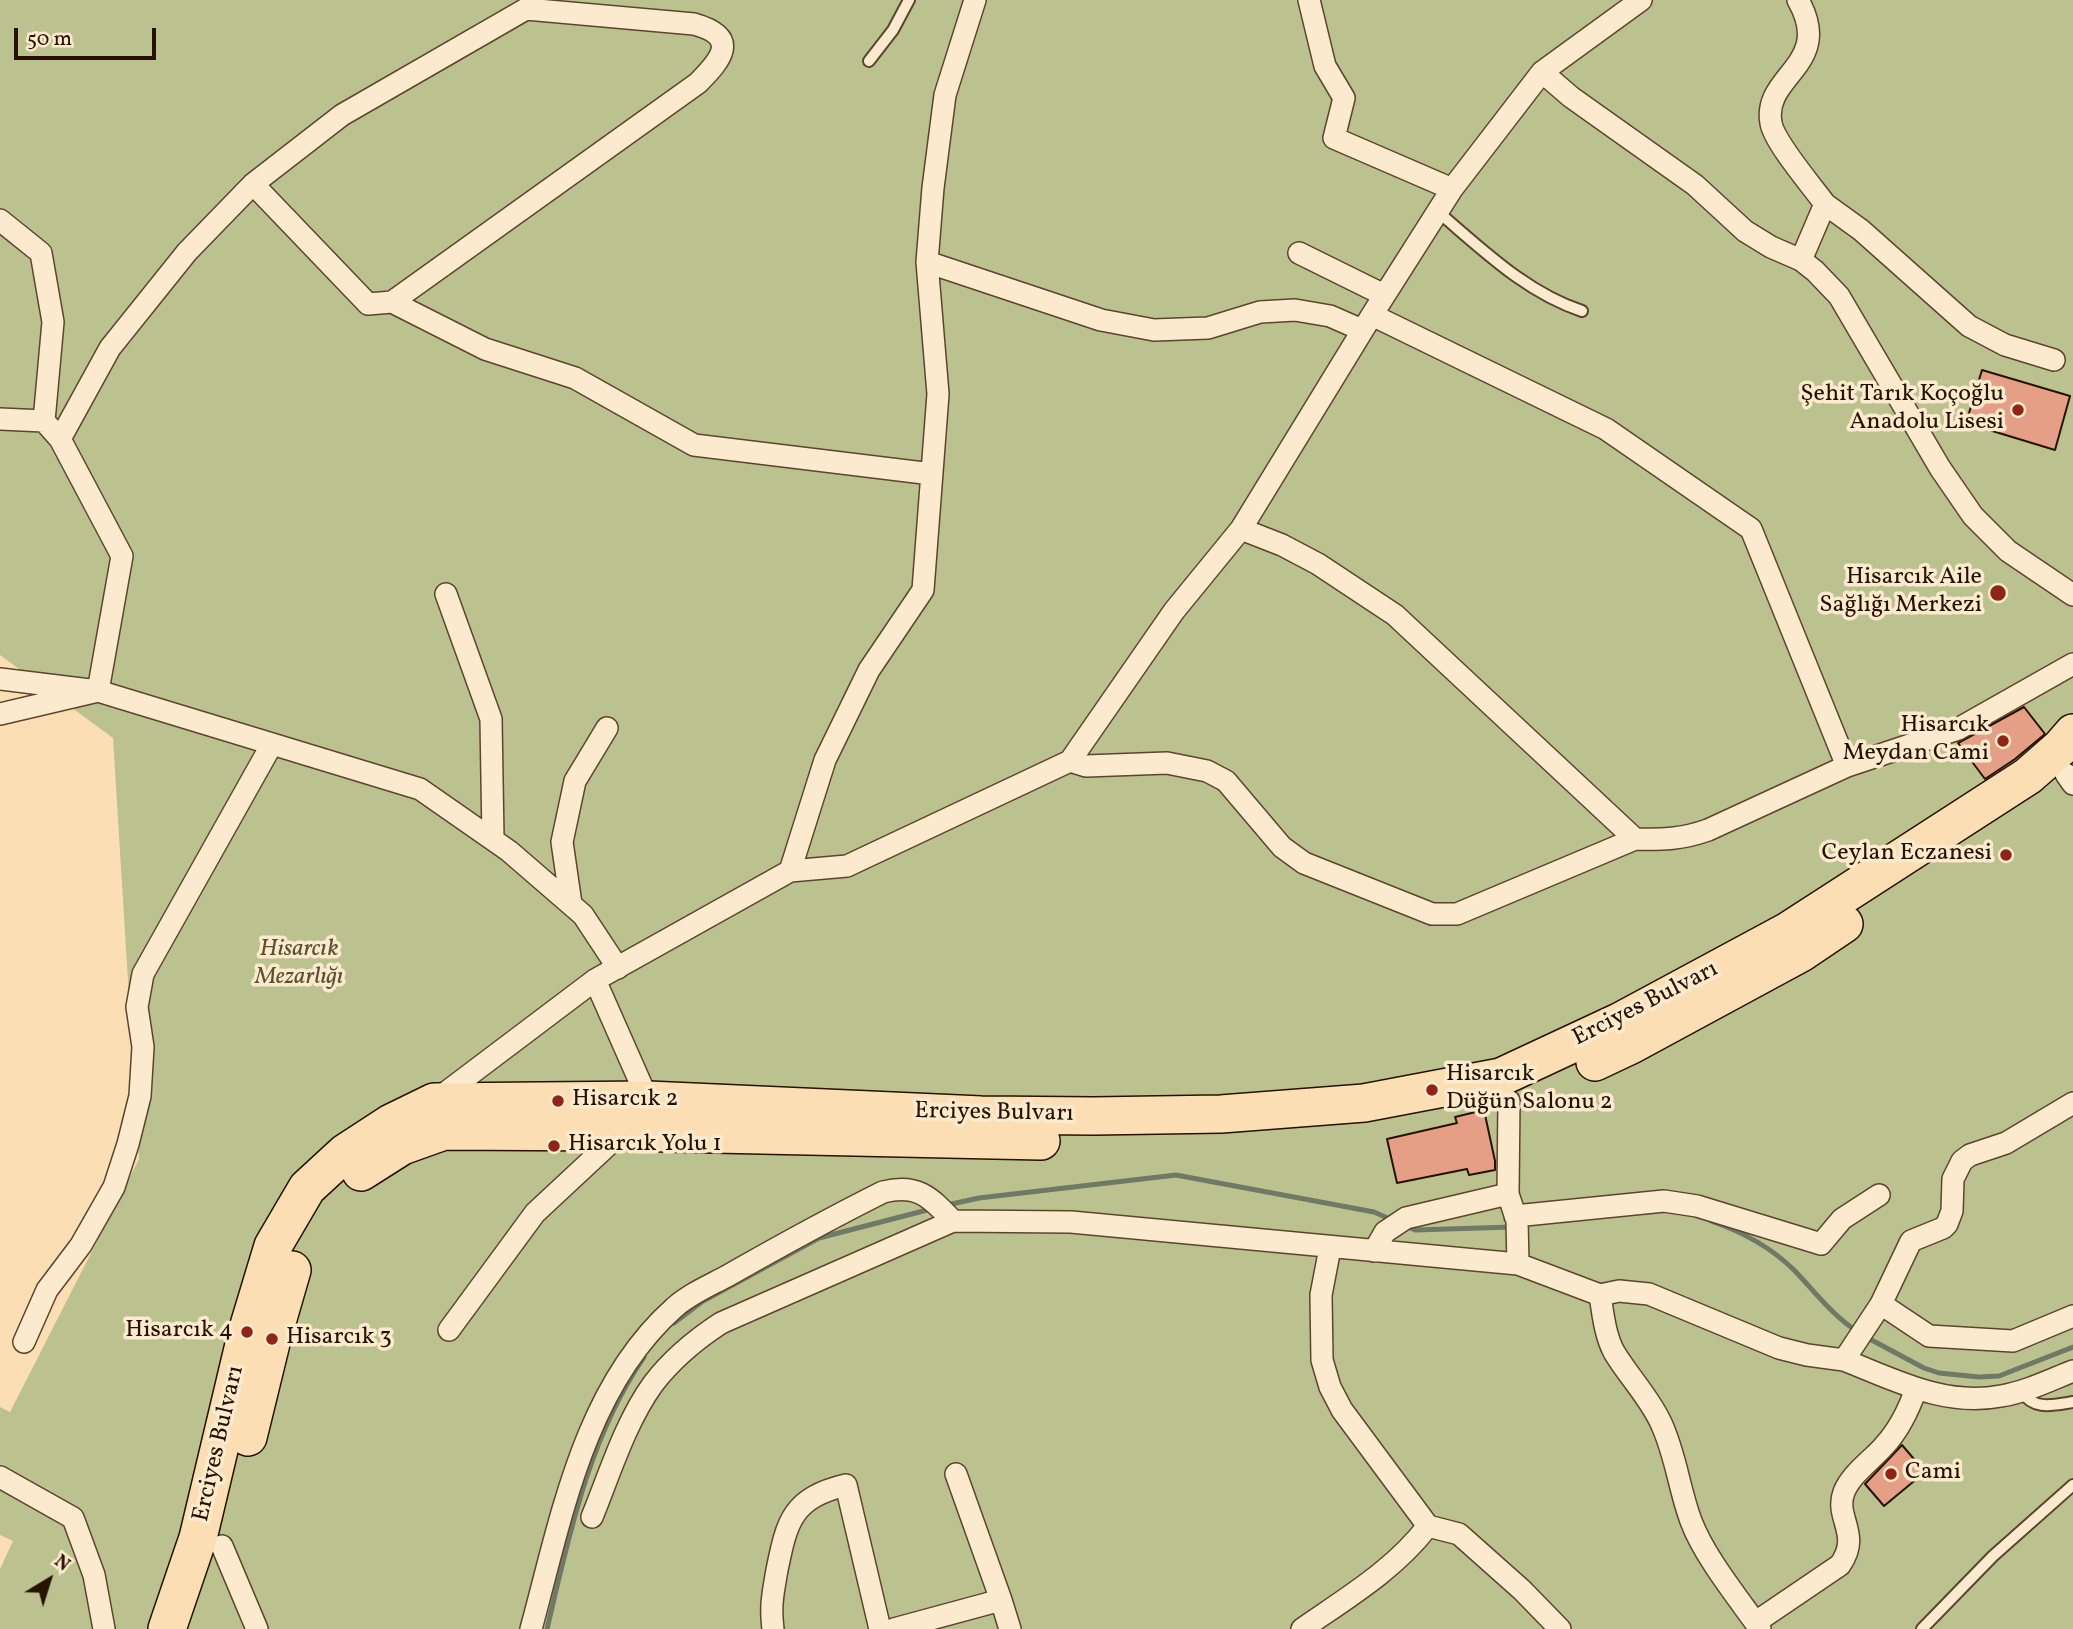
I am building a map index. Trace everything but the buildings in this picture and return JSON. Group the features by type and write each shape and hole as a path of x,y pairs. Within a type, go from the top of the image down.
{"highway":[{"name":"Erciyes Bulvarı","path":"167,1629 198,1538 247,1332 273,1246 307,1188 345,1153 391,1123 434,1102 648,1100 981,1115 1220,1114 1364,1103 1501,1077 1619,1022 1788,930 2028,776 2073,733"},
{"name":"Erciyes Bulvarı","path":"193,1629 222,1546 272,1339 297,1256 327,1204 360,1173 402,1146 444,1131 622,1132 994,1141 1222,1139 1368,1128 1509,1101 1631,1045 1801,953 2071,775"}],"street":[{"path":"790,871 825,760 869,670 923,590 938,394 927,262 933,188 945,95 975,0"},
{"path":"1309,0 1325,66 1344,98 1334,138 1452,189"},
{"path":"434,1102 595,980 790,871 847,866 1070,761 1174,611 1241,529 1452,189 1542,72 1641,0"},
{"path":"1798,0 1806,14 1810,32 1807,50 1776,94 1770,121 1773,132 1825,204 1861,230 1969,326 2005,345 2054,360"},
{"path":"60,439 110,348 187,252 253,184 342,116 526,9 694,24 708,28 720,38 723,51 720,61 698,83 392,302 368,304 253,184"},
{"path":"1542,72 1571,97 1695,185 1745,231 1771,247 1801,260 1815,271 1839,296 1940,468 1973,516 2008,551 2073,595"},
{"path":"1801,260 1825,204"},
{"path":"0,220 41,253 52,322 44,421"},
{"path":"1299,253 1384,295"},
{"path":"927,262 1101,320 1154,330 1208,328 1260,312 1295,310 1367,322 1606,429 1751,529 1847,766"},
{"path":"392,302 485,349 575,378 694,445 932,474"},
{"path":"0,419 44,421 60,439 122,556 98,691"},
{"path":"1241,529 1282,545 1318,564 1395,615 1635,839"},
{"path":"446,594 491,719 493,839"},
{"path":"1070,761 1086,766 1167,764 1207,771 1226,781 1282,847 1304,863 1432,914 1457,914 1635,839 1667,841 1688,837 1847,766 1958,729 2073,664"},
{"path":"0,679 98,691 420,789 509,851 571,904 583,915 618,968"},
{"path":"0,714 98,691"},
{"path":"571,904 562,842 575,781 607,728"},
{"path":"24,1342 47,1290 81,1245 114,1187 128,1144 140,1096 142,1047 137,1007 143,974 272,744"},
{"path":"595,980 648,1100"},
{"path":"1509,1101 1508,1194 1516,1219 1518,1255"},
{"path":"592,1517 636,1411 653,1385 695,1340 721,1323 944,1212 1330,1248 1518,1255 1600,1295 1619,1291 1649,1294 1779,1348 1807,1355 1854,1344 1881,1304 1911,1241 1943,1228 1950,1218 1953,1179 1962,1161 1970,1155 2006,1143 2073,1103"},
{"path":"449,1330 535,1213 622,1132"},
{"path":"531,1629 569,1491 585,1446 606,1400 649,1332 676,1306 806,1230 883,1192 909,1189 923,1194 944,1212"},
{"path":"1374,1251 1380,1239 1398,1222 1508,1194"},
{"path":"1516,1219 1664,1201 1697,1206 1821,1244 1842,1219 1879,1195"},
{"path":"1330,1248 1321,1295 1322,1360 1330,1387 1342,1410 1428,1525 1459,1534 1522,1590 1560,1629"},
{"path":"1600,1295 1606,1329 1614,1351 1648,1398 1673,1451 1689,1518 1698,1538 1758,1626 1840,1565 1846,1557 1850,1538 1842,1507 1844,1491 1892,1436 1907,1412 1916,1389"},
{"path":"1881,1304 1930,1336 2013,1341 2073,1316"},
{"path":"1854,1344 1916,1389 1958,1398 1979,1399 2021,1391 2073,1371"},
{"path":"956,1474 1010,1629"},
{"path":"0,1477 73,1518 94,1575 104,1629"},
{"path":"772,1629 770,1607 786,1528 796,1512 810,1499 827,1489 846,1485 880,1629"},
{"path":"1302,1629 1390,1567 1409,1550 1428,1525"},
{"path":"222,1546 257,1629"},
{"path":"894,1629 1001,1600"}],"lane":[{"path":"869,61 893,30 909,0"},
{"path":"1437,211 1527,285 1564,305 1582,311"},
{"path":"2021,1391 2030,1402 2040,1406 2073,1402"},
{"path":"1922,1629 1993,1556 2073,1485"}],"green space":[{"name":"Hisarcık Mezarlığı","path":"0,0 2073,0 2073,1629 0,1629 0,1569 13,1541 0,1535 0,1407 10,1412 139,1159 113,738 0,655"}],"waterway":[{"path":"947,1205 979,1198 1176,1175 1374,1212 1392,1220"},
{"path":"674,1323 703,1301 819,1238 931,1209"},
{"path":"1711,1221 1746,1236 1777,1255 1832,1311 1858,1332"},
{"path":"1404,1225 1415,1230 1512,1227"},
{"path":"1866,1337 1924,1368 1939,1373 1979,1377 1999,1376 2073,1347"},
{"path":"547,1629 573,1523 595,1453 625,1388 644,1357"}],"place":[{"name":"Şehit Tarık Koçoğlu Anadolu Lisesi","path":"2018,410"},
{"name":"Hisarcık Aile Sağlığı Merkezi","path":"1998,593"},
{"name":"Hisarcık Meydan Cami","path":"2003,741"},
{"name":"Ceylan Eczanesi","path":"2006,855"},
{"name":"Hisarcık Düğün Salonu 2","path":"1432,1090"},
{"name":"Hisarcık 2","path":"558,1101"},
{"name":"Hisarcık Yolu 1","path":"554,1146"},
{"name":"Hisarcık 4","path":"247,1332"},
{"name":"Hisarcık 3","path":"272,1339"},
{"name":"Cami","path":"1891,1474"}]}
